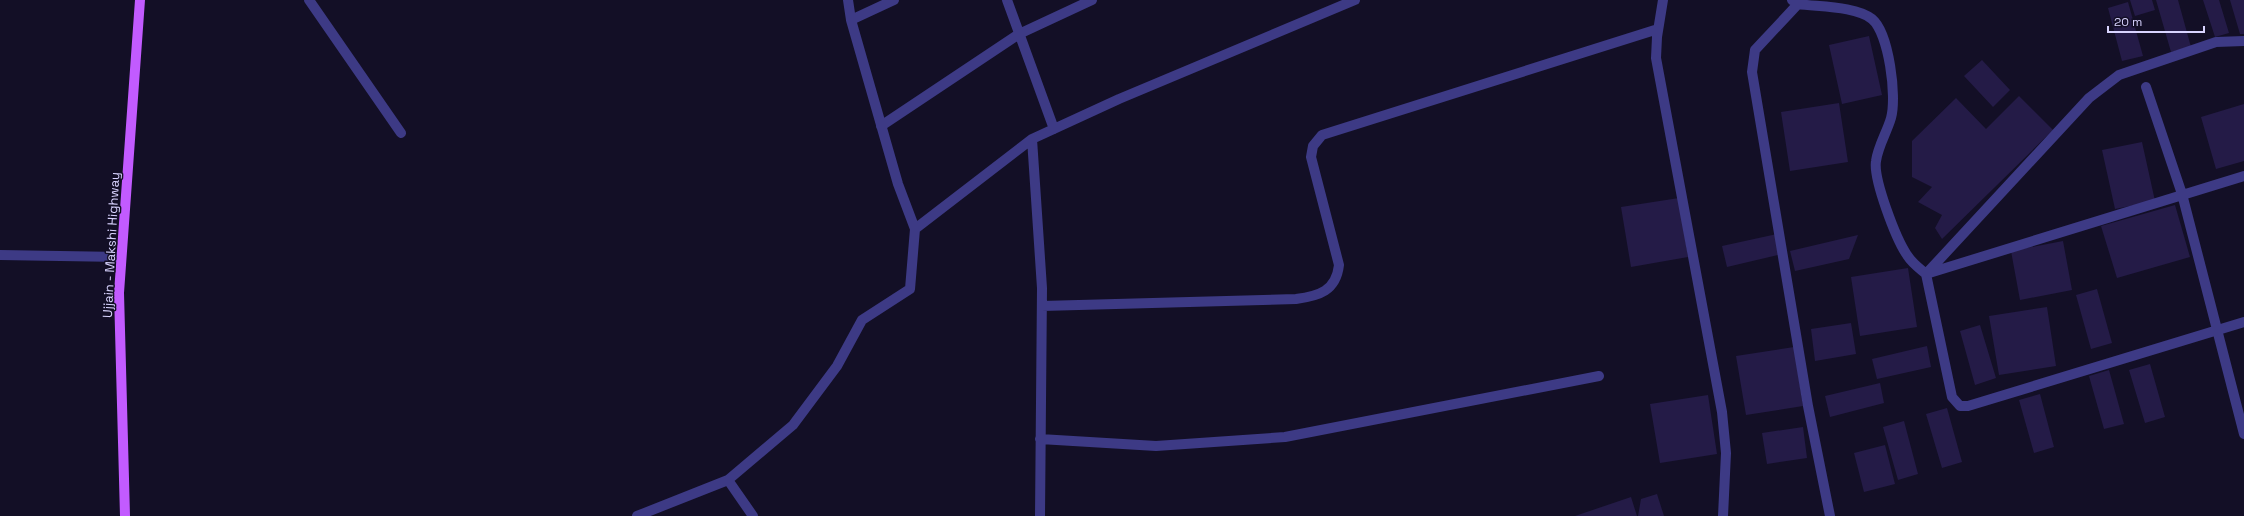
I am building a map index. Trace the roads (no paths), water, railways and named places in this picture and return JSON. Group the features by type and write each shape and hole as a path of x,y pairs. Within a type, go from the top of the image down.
{"main road":[{"name":"Ujjain - Makshi Highway","path":"125,516 125,460 119,293 140,0"}],"street":[{"path":"309,0 402,133"},
{"path":"638,516 728,480 793,425 837,366 862,320 910,289 915,229 898,184 881,126 851,20 848,0"},
{"path":"851,20 894,0"},
{"path":"1007,0 1054,129"},
{"path":"881,126 1019,34 1092,0"},
{"path":"915,229 1032,139 1355,0"},
{"path":"1663,0 1658,29 1656,58 1722,412 1726,452 1723,516"},
{"path":"1830,516 1806,398 1752,72 1755,50 1795,2 1859,12 1872,19 1882,33 1893,86 1891,116 1875,161 1878,185 1900,245 1913,263 1926,274 1952,397 1960,406 1968,406 2244,322"},
{"path":"1042,306 1296,298 1312,297 1325,292 1338,278 1338,265 1311,157 1313,146 1322,135 1658,29"},
{"path":"1926,274 2089,98 2119,75 2216,42 2244,41"},
{"path":"2146,87 2182,194 2244,434"},
{"path":"1032,139 1042,306 1040,516"},
{"path":"1926,274 2244,176"},
{"path":"0,255 121,257"},
{"path":"1040,439 1156,446 1285,437 1599,376"},
{"path":"728,480 753,516"}]}
